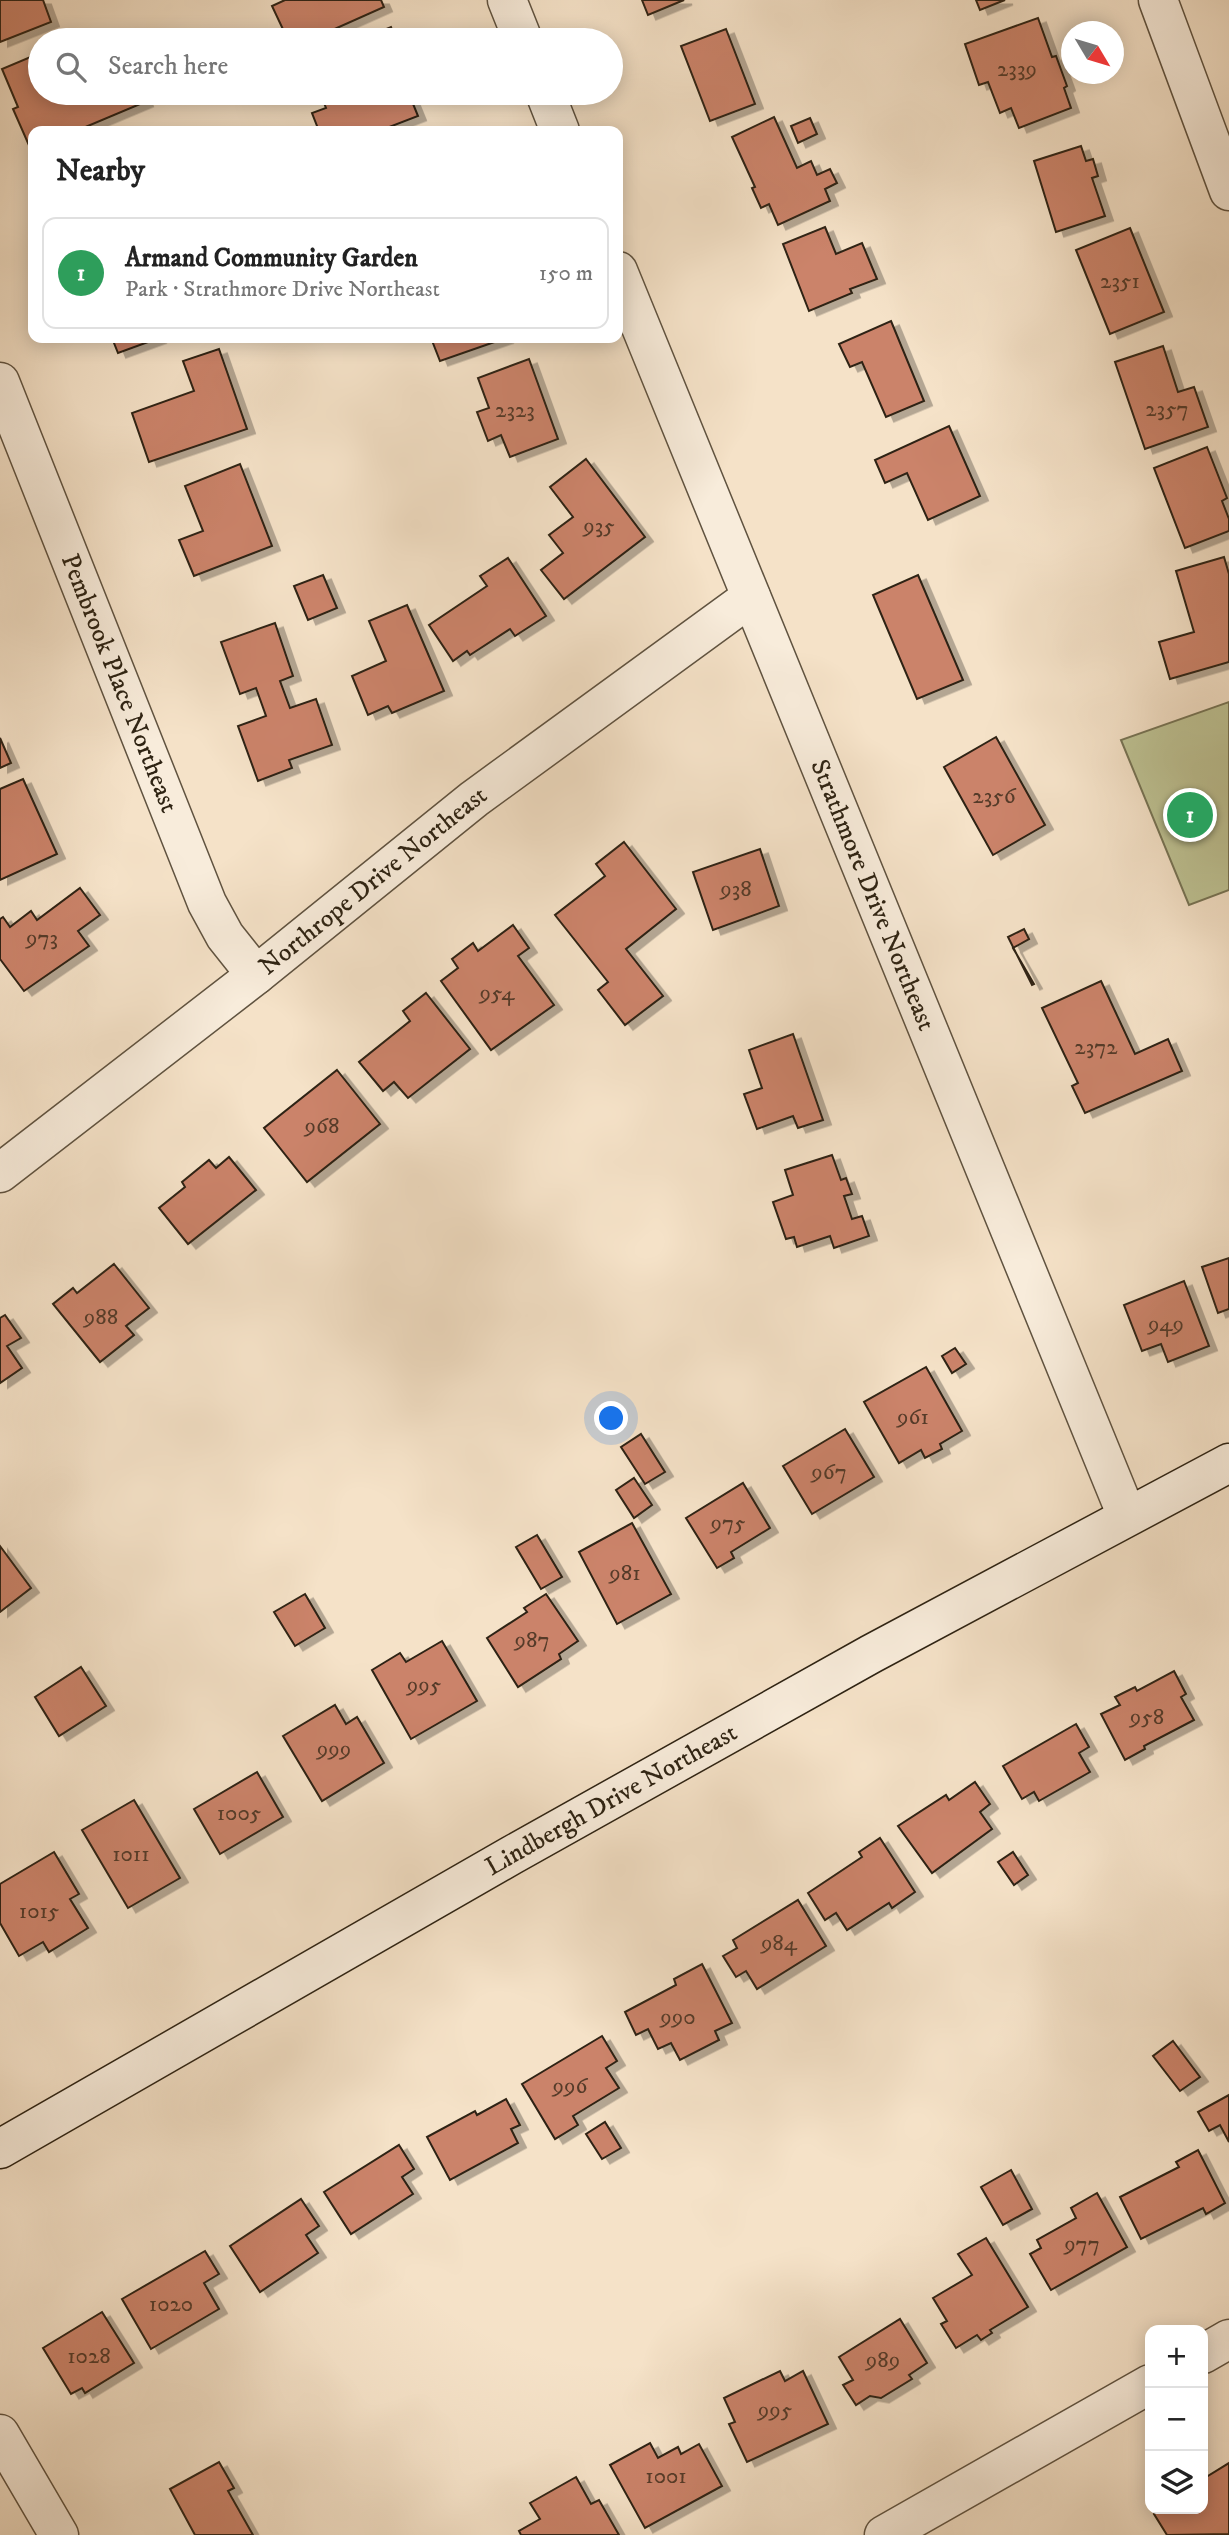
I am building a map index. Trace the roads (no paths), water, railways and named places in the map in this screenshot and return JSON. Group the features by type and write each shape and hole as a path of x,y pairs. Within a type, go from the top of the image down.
{"street":[{"path":"506,0 518,28"},
{"path":"1158,0 1229,191"},
{"path":"550,105 558,126"},
{"name":"Strathmore Drive Northeast","path":"623,283 1128,1516"},
{"name":"Pembrook Place Northeast","path":"0,382 208,903 225,936 256,975"},
{"name":"Northrope Drive Northeast","path":"0,1173 256,975 474,799 751,597"},
{"name":"Lindbergh Drive Northeast","path":"0,2149 751,1721 1229,1463"},
{"path":"1208,2351 1229,2339"},
{"path":"884,2535 1145,2387"},
{"path":"0,2434 59,2535"}],"place":[{"name":"Armand Community Garden","path":"1190,815"}]}
